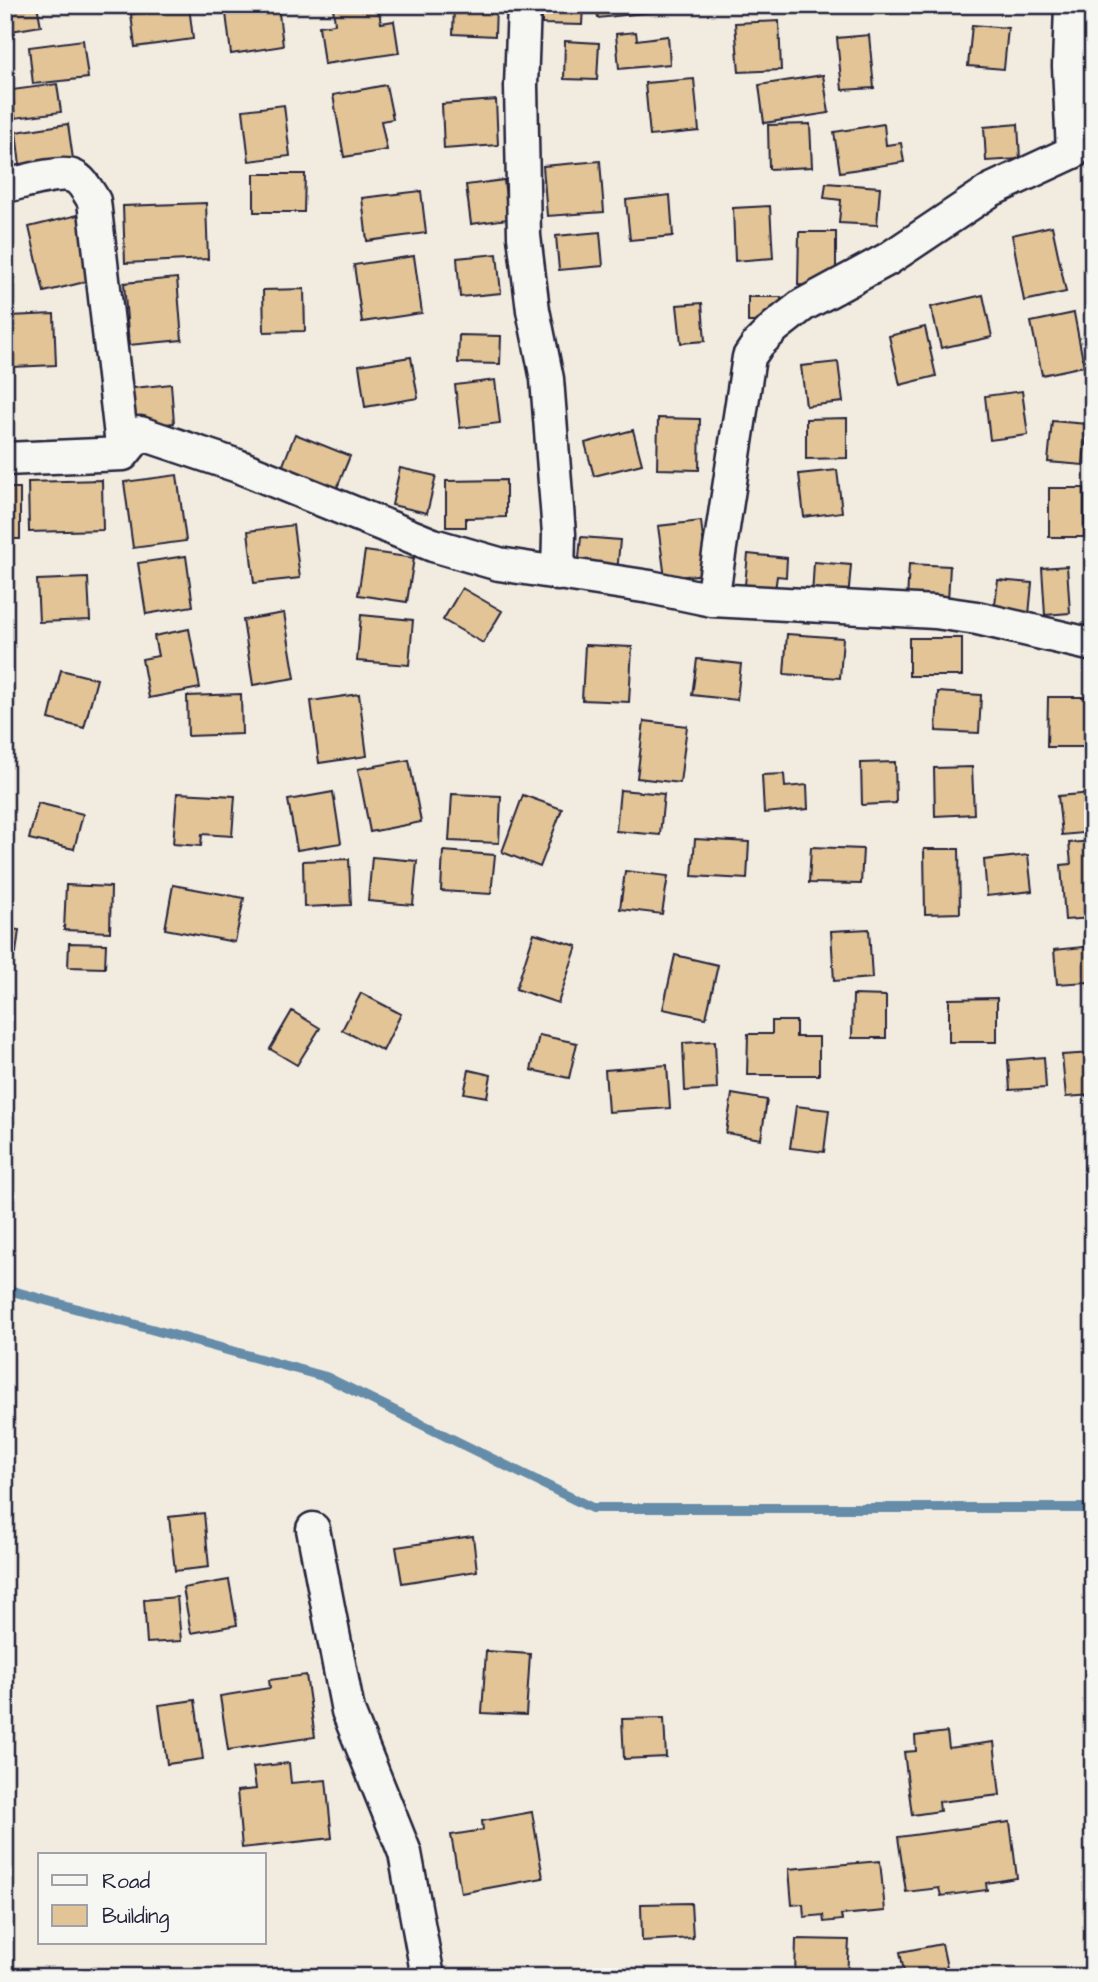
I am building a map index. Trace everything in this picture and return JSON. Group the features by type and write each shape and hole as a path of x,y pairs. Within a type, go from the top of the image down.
{"street":[{"path":"524,5 521,86 524,236 533,310 547,379 559,534 558,574"},
{"path":"1071,5 1069,66 1073,152"},
{"path":"712,600 749,357 758,344 803,305 888,259 990,190 1073,152 1093,121"},
{"path":"5,186 64,175 74,176 94,201 123,454"},
{"path":"5,459 123,454 140,433 238,466 433,545 499,564 650,587 712,600 935,612 977,618 1093,645"},
{"path":"313,1529 348,1712 405,1853 428,1977"}],"building":[{"path":"5,5 37,5 41,26 5,32"},
{"path":"225,5 278,5 283,46 231,54"},
{"path":"378,5 381,23 394,21 399,53 324,64 319,26 335,24 333,7"},
{"path":"454,5 496,5 495,36 453,34"},
{"path":"542,5 583,5 582,25 542,24"},
{"path":"596,5 661,5 661,11 598,18"},
{"path":"740,5 778,5 778,8 740,10"},
{"path":"847,5 900,5 900,7 848,8"},
{"path":"189,6 193,39 135,47 131,14"},
{"path":"779,21 781,70 739,72 735,23"},
{"path":"972,25 1008,28 1004,69 968,66"},
{"path":"636,32 637,40 668,36 670,64 619,69 616,34"},
{"path":"869,35 874,88 842,90 837,38"},
{"path":"83,40 88,78 33,84 29,47"},
{"path":"565,41 599,43 597,80 564,79"},
{"path":"1093,45 1093,69 1081,55"},
{"path":"823,75 829,113 764,123 759,85"},
{"path":"694,79 699,131 650,136 645,83"},
{"path":"57,84 61,112 15,118 12,90"},
{"path":"386,85 393,119 381,121 387,150 344,157 333,95"},
{"path":"496,100 498,145 444,149 442,104"},
{"path":"284,105 290,156 249,161 243,110"},
{"path":"68,124 74,166 21,174 16,132"},
{"path":"810,124 812,167 769,169 768,125"},
{"path":"884,124 886,145 901,143 904,162 840,172 834,132"},
{"path":"1018,124 1020,159 986,161 984,127"},
{"path":"600,161 604,212 547,216 543,166"},
{"path":"254,174 305,174 304,212 254,212"},
{"path":"504,180 508,219 471,224 466,185"},
{"path":"826,183 880,187 877,225 839,223 841,200 824,198"},
{"path":"421,191 426,233 367,241 362,198"},
{"path":"670,195 673,236 630,240 626,200"},
{"path":"206,203 208,259 125,263 123,206"},
{"path":"770,206 773,258 735,261 733,208"},
{"path":"78,215 93,280 44,292 29,227"},
{"path":"1052,226 1066,292 1024,301 1012,235"},
{"path":"600,232 603,266 559,270 556,236"},
{"path":"799,232 836,232 836,286 798,285"},
{"path":"497,254 501,293 460,297 457,258"},
{"path":"414,256 422,313 362,322 354,265"},
{"path":"177,278 182,340 129,345 124,283"},
{"path":"304,289 305,331 264,332 263,290"},
{"path":"983,295 992,337 941,348 931,307"},
{"path":"748,297 781,297 781,322 748,322"},
{"path":"702,303 705,341 681,343 677,305"},
{"path":"1074,313 1084,366 1042,375 1031,322"},
{"path":"54,314 56,365 12,367 9,316"},
{"path":"925,327 936,376 900,385 889,336"},
{"path":"459,335 501,336 500,364 458,363"},
{"path":"411,357 418,398 365,407 359,365"},
{"path":"838,362 843,402 806,406 801,366"},
{"path":"495,380 500,423 460,428 455,385"},
{"path":"171,384 174,423 129,428 125,389"},
{"path":"1022,391 1028,435 990,440 985,396"},
{"path":"658,418 700,419 699,470 657,469"},
{"path":"847,418 847,458 806,459 806,419"},
{"path":"1052,421 1087,424 1083,465 1048,462"},
{"path":"633,430 642,464 594,476 585,443"},
{"path":"295,434 350,456 332,500 278,478"},
{"path":"400,468 436,476 427,513 392,505"},
{"path":"837,470 842,512 804,517 799,474"},
{"path":"177,475 186,541 133,548 124,482"},
{"path":"102,480 103,530 29,532 28,482"},
{"path":"506,480 506,517 466,518 466,527 446,527 446,481"},
{"path":"5,488 20,488 20,539 5,539"},
{"path":"1049,488 1084,488 1084,537 1049,537"},
{"path":"701,521 707,574 665,578 658,526"},
{"path":"293,525 300,578 254,583 248,531"},
{"path":"581,537 620,540 617,573 578,569"},
{"path":"365,551 414,558 407,602 358,595"},
{"path":"748,554 787,558 786,577 777,576 774,597 744,595"},
{"path":"186,556 193,606 146,614 138,563"},
{"path":"814,562 851,565 848,599 812,597"},
{"path":"909,564 950,566 948,601 907,600"},
{"path":"1067,566 1070,613 1045,615 1042,568"},
{"path":"88,578 90,620 39,622 37,580"},
{"path":"998,580 1032,583 1029,615 994,612"},
{"path":"462,588 502,611 483,643 443,620"},
{"path":"284,613 295,678 253,685 243,620"},
{"path":"361,615 413,620 409,665 357,661"},
{"path":"189,629 200,688 149,698 142,659 158,656 154,636"},
{"path":"787,634 843,638 840,678 784,674"},
{"path":"909,638 962,638 962,676 909,676"},
{"path":"585,645 632,647 629,702 582,700"},
{"path":"697,659 741,664 737,700 692,695"},
{"path":"61,670 97,679 84,728 49,719"},
{"path":"938,692 981,695 979,733 936,731"},
{"path":"241,694 242,734 188,736 187,696"},
{"path":"359,694 367,756 319,763 311,701"},
{"path":"1048,697 1091,697 1090,747 1047,747"},
{"path":"644,721 687,726 680,783 637,778"},
{"path":"409,760 421,822 370,832 358,769"},
{"path":"895,762 896,803 862,805 861,763"},
{"path":"972,767 974,814 935,816 934,768"},
{"path":"784,774 785,787 807,785 808,809 764,813 762,775"},
{"path":"620,790 664,794 660,835 616,831"},
{"path":"333,792 341,843 297,850 288,800"},
{"path":"177,793 235,796 232,836 202,834 201,846 173,844"},
{"path":"1093,793 1093,832 1062,835 1058,796"},
{"path":"452,794 501,796 499,843 449,841"},
{"path":"523,795 562,809 540,867 502,852"},
{"path":"38,803 83,814 74,849 29,839"},
{"path":"695,839 749,842 747,879 692,876"},
{"path":"1093,841 1093,918 1065,920 1061,865 1071,864 1069,843"},
{"path":"811,847 863,849 861,884 809,883"},
{"path":"924,849 959,849 960,913 925,914"},
{"path":"443,851 495,855 491,894 441,891"},
{"path":"1028,855 1032,891 987,896 984,860"},
{"path":"372,857 417,861 413,905 368,901"},
{"path":"349,859 351,905 304,907 303,861"},
{"path":"5,867 12,869 5,892"},
{"path":"625,871 668,876 662,914 620,909"},
{"path":"66,885 111,887 110,932 64,930"},
{"path":"173,885 244,898 235,942 165,929"},
{"path":"5,928 19,930 16,953 5,952"},
{"path":"869,929 872,978 834,981 831,931"},
{"path":"534,933 577,946 558,1003 516,989"},
{"path":"69,943 106,944 105,968 68,967"},
{"path":"1093,946 1093,1004 1090,1004 1088,982 1057,984 1054,950"},
{"path":"675,955 718,965 706,1018 663,1009"},
{"path":"361,993 401,1014 383,1051 342,1030"},
{"path":"853,995 886,996 886,1038 852,1038"},
{"path":"997,998 997,1042 949,1042 949,999"},
{"path":"292,1011 320,1028 297,1065 270,1049"},
{"path":"772,1021 796,1021 796,1037 819,1037 819,1075 747,1075 748,1034 772,1034"},
{"path":"539,1035 577,1043 569,1078 531,1070"},
{"path":"715,1041 717,1089 685,1091 683,1043"},
{"path":"1093,1053 1093,1095 1066,1097 1062,1055"},
{"path":"1044,1057 1046,1088 1010,1090 1008,1060"},
{"path":"667,1065 670,1108 608,1112 605,1070"},
{"path":"469,1070 491,1075 487,1097 464,1093"},
{"path":"732,1094 767,1100 761,1139 726,1133"},
{"path":"796,1106 829,1110 824,1152 790,1148"},
{"path":"204,1513 209,1567 175,1571 169,1517"},
{"path":"473,1536 477,1571 402,1583 396,1547"},
{"path":"229,1580 237,1625 191,1633 183,1588"},
{"path":"177,1597 181,1641 147,1643 144,1600"},
{"path":"486,1651 530,1654 526,1715 482,1713"},
{"path":"306,1675 315,1737 228,1750 220,1696 270,1688 269,1680"},
{"path":"195,1700 203,1759 167,1764 159,1705"},
{"path":"664,1718 666,1757 624,1759 622,1719"},
{"path":"947,1732 949,1748 994,1742 1000,1795 939,1802 940,1811 912,1815 904,1752 916,1751 915,1736"},
{"path":"289,1763 291,1783 326,1780 332,1838 242,1848 237,1791 256,1789 253,1767"},
{"path":"532,1812 543,1878 461,1893 451,1835 483,1830 482,1821"},
{"path":"1010,1822 1017,1878 986,1883 987,1890 941,1896 939,1888 906,1892 898,1837"},
{"path":"880,1861 885,1911 841,1915 842,1920 824,1922 823,1915 804,1917 803,1904 792,1905 789,1869"},
{"path":"691,1903 693,1938 642,1941 641,1904"},
{"path":"796,1939 849,1940 847,1977 795,1977"},
{"path":"942,1944 949,1977 905,1977 900,1952"}],"waterway":[{"path":"5,1289 326,1377 592,1508 1093,1508"}]}
